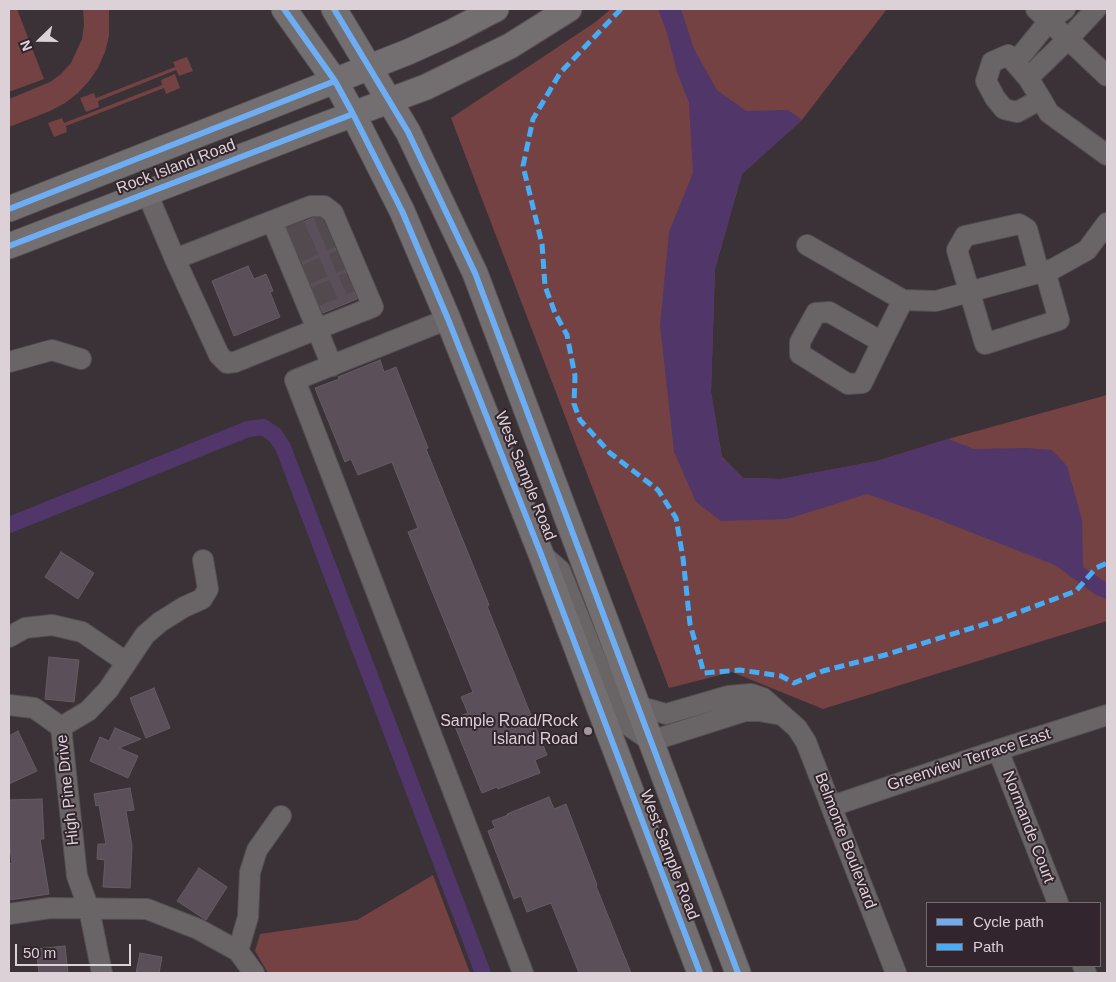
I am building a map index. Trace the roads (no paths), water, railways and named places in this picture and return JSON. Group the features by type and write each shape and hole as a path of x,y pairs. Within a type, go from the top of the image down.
{"main road":[{"name":"West Sample Road","path":"284,9 334,81 353,114 402,212 448,319 541,554 616,756 700,973"},
{"name":"West Sample Road","path":"334,9 370,67 388,102 408,132 475,274 738,973"},
{"name":"Rock Island Road","path":"9,209 370,67 452,32 496,9"},
{"name":"Rock Island Road","path":"9,246 426,87 501,50 569,9"},
{"path":"616,756 645,774 699,918 729,949"}],"street":[{"path":"1043,15 1065,9"},
{"path":"1022,71 1068,39 1096,9"},
{"path":"1043,15 1107,76"},
{"path":"1022,71 1043,15"},
{"path":"1041,99 1017,112 1004,109 995,98 986,81 992,62 1008,55 1022,71 1041,99 1049,113 1107,155"},
{"path":"147,192 175,259 219,355 227,363 236,362 313,310 373,307 358,286 346,258 334,228 333,213 324,206 311,206 175,259"},
{"path":"272,221 288,247 301,277 332,366"},
{"path":"807,245 903,300 936,300 1053,269 1087,250 1107,223"},
{"path":"1019,224 1027,229 1059,320 985,344 969,292 957,250 965,236 1019,224"},
{"path":"882,342 903,300"},
{"path":"448,319 295,380 522,973"},
{"path":"9,362 52,350 81,359"},
{"path":"541,554 560,570 620,720 651,741 745,711 784,715"},
{"path":"61,727 88,711 108,690 145,635 160,622 184,607 202,599 208,589 203,560"},
{"path":"9,637 26,628 52,625 82,632 126,662"},
{"name":"Belmonte Boulevard","path":"638,706 666,714 728,696 751,694 762,698 797,728 806,742 832,806 896,973"},
{"name":"High Pine Drive","path":"9,705 34,708 61,727 77,876 89,909 102,973"},
{"name":"Greenview Terrace East","path":"832,806 1107,715"},
{"name":"Normande Court","path":"998,750 1058,902"},
{"path":"238,951 248,917 250,872 257,850 281,816"},
{"path":"9,914 50,908 147,910 198,929 238,951 254,973"}],"waterway":[{"path":"9,525 248,429 263,427 275,435 283,447 483,973"}],"tunnel":[{"path":"289,237 325,223"},
{"path":"296,253 331,238"},
{"path":"305,275 341,260"},
{"path":"315,297 350,282"}],"place":[{"name":"Sample Road/Rock Island Road","path":"588,731"}]}
